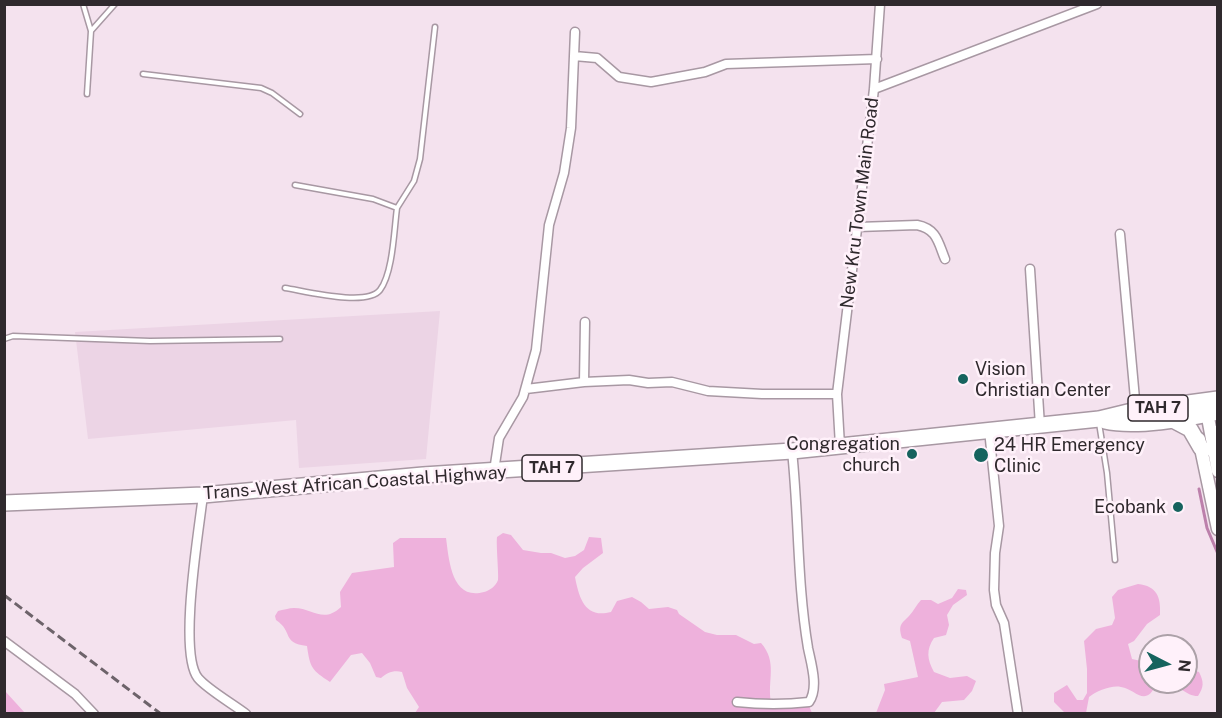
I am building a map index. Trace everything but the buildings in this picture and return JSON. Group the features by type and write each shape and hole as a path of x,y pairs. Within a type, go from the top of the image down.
{"highway":[{"name":"Trans-West African Coastal Highway","path":"4,503 203,495 423,476 792,451 1099,420 1136,410 1206,408"},
{"name":"Trans-West African Coastal Highway","path":"1099,420 1119,423 1173,420 1206,408"},
{"path":"1173,420 1190,429 1207,448 1218,433"}],"main road":[{"path":"1206,408 1207,448 1218,528"},
{"path":"1207,448 1218,471"}],"street":[{"path":"874,89 880,4"},
{"name":"New Kru Town Main Road","path":"840,446 837,394 874,89 1097,4"},
{"path":"494,472 499,438 526,389 537,350 549,225 564,173 571,128 575,32"},
{"path":"574,56 597,58 619,77 651,82 705,72 726,64 877,59"},
{"path":"858,228 917,225 926,227 932,231 945,259"},
{"path":"1120,234 1136,410"},
{"path":"1030,269 1040,426"},
{"path":"584,382 585,322"},
{"path":"526,389 584,382 629,380 648,383 672,382 708,391 837,394"},
{"path":"989,430 999,526 995,553 994,590 996,605 1004,623 1018,714"},
{"path":"737,702 767,706 786,705 809,702 813,697 812,667 800,585 798,509 792,451"},
{"path":"203,495 191,604 190,660 196,676 246,714"},
{"path":"4,641 75,694 94,714"}],"lane":[{"path":"83,4 91,31 87,94"},
{"path":"91,31 115,4"},
{"path":"285,288 335,296 367,298 380,291 388,272 397,208 414,181 420,159 435,27"},
{"path":"144,74 261,88 272,93 300,114"},
{"path":"295,184 373,199 397,208"},
{"path":"4,339 13,336 150,341 280,339"},
{"path":"1099,420 1107,473 1115,560"}],"shaded area":[{"path":"440,311 426,459 299,468 296,420 88,439 75,332"},
{"path":"503,533 511,535 523,550 551,553 565,558 575,556 584,550 589,537 601,538 603,553 575,577 581,599 589,610 602,613 611,612 617,601 632,597 649,609 668,607 677,610 679,614 705,632 717,635 736,635 754,644 761,643 771,664 771,702 809,706 812,713 415,713 419,707 407,688 402,672 388,673 381,678 376,677 370,663 362,653 351,655 330,682 313,668 307,646 299,645 291,640 276,620 275,616 278,611 290,608 323,615 335,612 341,607 340,592 352,573 394,567 393,543 400,538 446,538 451,567 458,584 473,593 486,591 498,580 497,537"},
{"path":"1138,584 1144,585 1154,590 1160,603 1160,615 1147,624 1134,641 1128,644 1132,659 1138,660 1138,694 1149,694 1140,696 1121,687 1104,689 1089,697 1086,713 1065,713 1054,702 1054,693 1067,685 1077,700 1083,700 1087,693 1084,641 1096,629 1112,625 1115,618 1112,597 1118,590"},
{"path":"958,589 966,590 967,595 953,605 947,615 949,625 946,635 934,638 929,651 929,659 934,672 950,678 967,676 976,681 972,691 964,700 942,702 934,713 876,713 885,690 884,684 918,677 910,641 902,638 900,627 902,623 921,600 931,600 938,604 952,598"},
{"path":"1198,672 1203,684 1198,696 1190,694 1198,694"},
{"path":"5,691 25,713 5,713"}],"waterway":[{"path":"1199,489 1207,528 1218,554"}],"railway":[{"path":"4,595 161,714"}],"place":[{"name":"Vision Christian Center","path":"963,379"},
{"name":"Congregation church","path":"912,454"},
{"name":"24 HR Emergency Clinic","path":"981,455"},
{"name":"Ecobank","path":"1178,507"}]}
